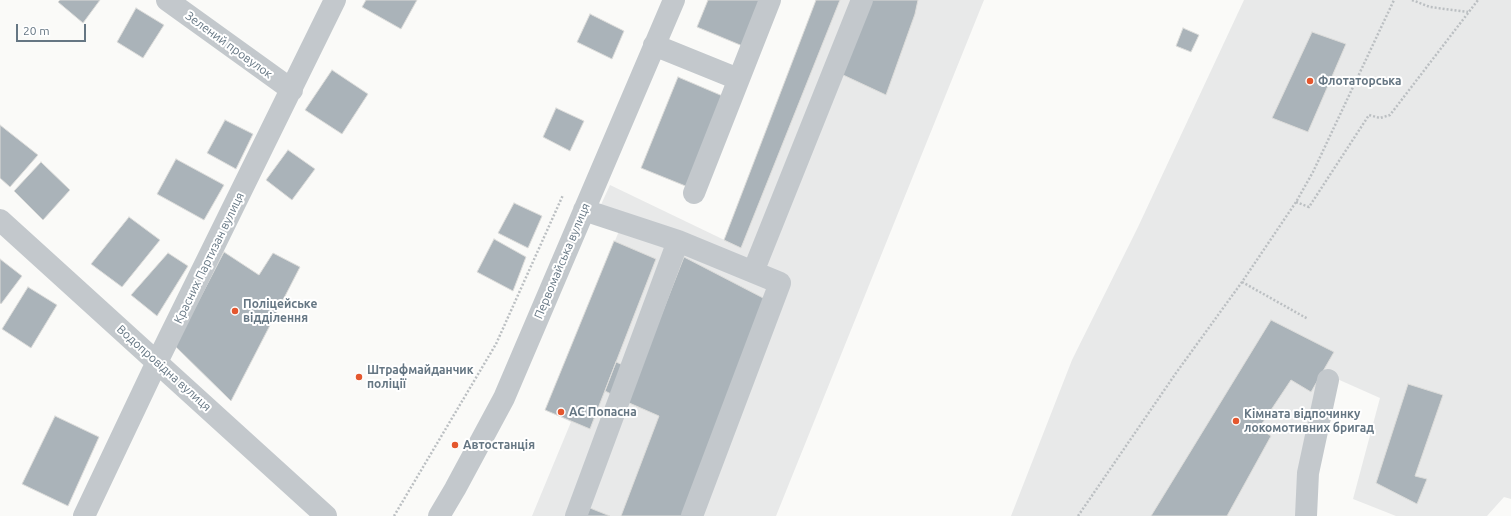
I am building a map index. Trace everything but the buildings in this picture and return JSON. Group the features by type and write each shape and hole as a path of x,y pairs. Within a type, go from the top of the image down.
{"street":[{"name":"Зелений провулок","path":"167,0 292,90"},
{"name":"Красних Партизан вулиця","path":"84,516 157,362 335,0"},
{"name":"Первомайська вулиця","path":"439,516 504,398 674,0"},
{"path":"694,193 770,0"},
{"path":"753,272 862,0"},
{"path":"654,45 738,78"},
{"path":"584,210 678,241 780,283 692,516"},
{"name":"Водопровідна вулиця","path":"0,220 326,516"},
{"path":"576,516 678,241"},
{"path":"1306,516 1308,473 1328,380"}],"path":[{"path":"1078,516 1176,373 1242,282 1296,202 1316,165 1394,0"},
{"path":"1412,0 1430,7 1468,12"},
{"path":"1296,202 1309,207 1369,115 1380,118 1390,115 1478,0"},
{"path":"394,516 496,344 564,194"},
{"path":"1242,282 1308,319"}],"shaded area":[{"path":"840,0 984,0 776,516 532,516 571,422 545,410 619,231 594,220 610,185 741,248"},
{"path":"1244,0 1511,0 1511,499 1504,497 1487,516 1396,516 1353,499 1380,398 1326,374 1296,516 1011,516 1072,360 1138,227"}],"place":[{"name":"Флотаторська","path":"1310,81"},
{"name":"Поліцейське відділення","path":"235,311"},
{"name":"Штрафмайданчик поліції","path":"359,377"},
{"name":"АС Попасна","path":"561,412"},
{"name":"Кімната відпочинку локомотивних бригад","path":"1236,421"},
{"name":"Автостанція","path":"455,445"}]}
